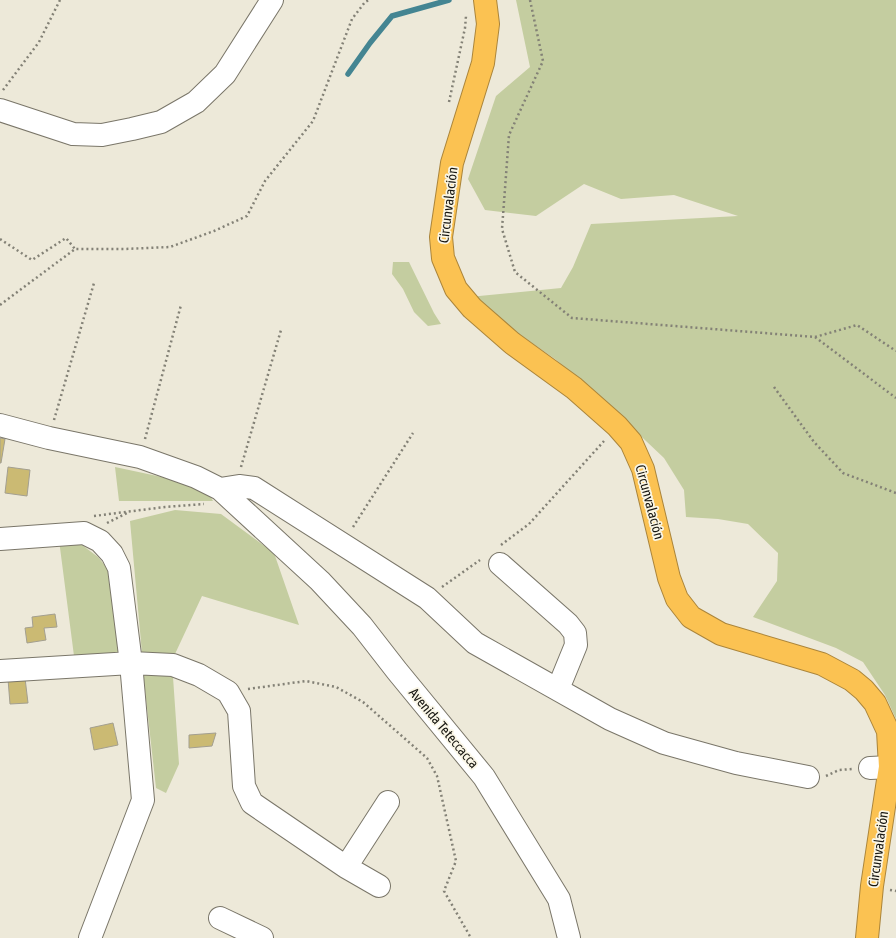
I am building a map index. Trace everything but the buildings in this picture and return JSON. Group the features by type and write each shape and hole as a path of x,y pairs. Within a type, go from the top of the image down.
{"highway":[{"name":"Circunvalación","path":"485,0 488,24 483,64 452,163 441,237 443,258 456,289 472,308 512,342 574,388 617,426 631,442 643,469 669,578 676,599 691,618 721,634 822,664 852,680 864,690 875,703 888,731 880,767 867,938"}],"street":[{"path":"0,110 73,134 102,135 161,122 196,102 224,74 272,0"},
{"name":"Avenida Teteccacca","path":"0,425 49,438 140,457 196,477 227,495 320,581 362,626 484,777 559,899 569,938"},
{"path":"227,495 239,486 254,488 427,598 475,643 610,720 664,743 736,763 808,777"},
{"path":"0,539 88,524 100,541 112,554 119,568 131,663 143,800 90,938"},
{"path":"494,556 568,624 575,633 576,645 558,689"},
{"path":"0,671 131,663 172,665 199,675 228,692 240,711 244,786 252,803 346,867 379,886"},
{"path":"346,867 388,802"},
{"path":"220,918 262,938"}],"path":[{"path":"0,92 39,42 60,0"},
{"path":"0,305 75,249 170,247 214,231 247,216 265,181 313,121 352,19 365,2 369,0"},
{"path":"530,0 543,61 509,135 502,229 515,272 572,318 815,337 858,325 896,351"},
{"path":"0,239 32,260 66,238 75,249"},
{"path":"49,438 94,283"},
{"path":"140,457 181,304"},
{"path":"88,524 227,495 239,474 281,330"},
{"path":"815,337 896,398"},
{"path":"774,387 814,442 842,473 896,494"},
{"path":"342,544 413,433"},
{"path":"427,598 494,556 529,524 605,441"},
{"path":"228,692 306,681 336,686 363,702 428,758 437,776 456,861 444,891 472,938"},
{"path":"808,777 820,778 839,770 880,767"}],"green space":[{"path":"516,0 896,0 896,719 885,695 863,662 836,648 753,617 777,581 778,553 748,524 718,519 686,517 684,490 664,458 592,390 555,359 497,319 469,297 561,288 573,267 591,224 738,216 674,195 621,199 584,184 536,216 485,210 468,179 496,96 530,67"},
{"path":"393,262 409,262 441,324 428,326 414,312 403,289 392,274"},
{"path":"115,467 190,483 208,492 213,501 119,501"},
{"path":"175,510 221,514 274,553 299,625 202,596 175,654 142,653 130,521"},
{"path":"59,540 82,545 98,557 112,574 121,655 74,656"},
{"path":"143,672 173,677 179,764 166,793 156,788"}],"waterway":[{"path":"348,74 370,43 392,16 449,0"}]}
